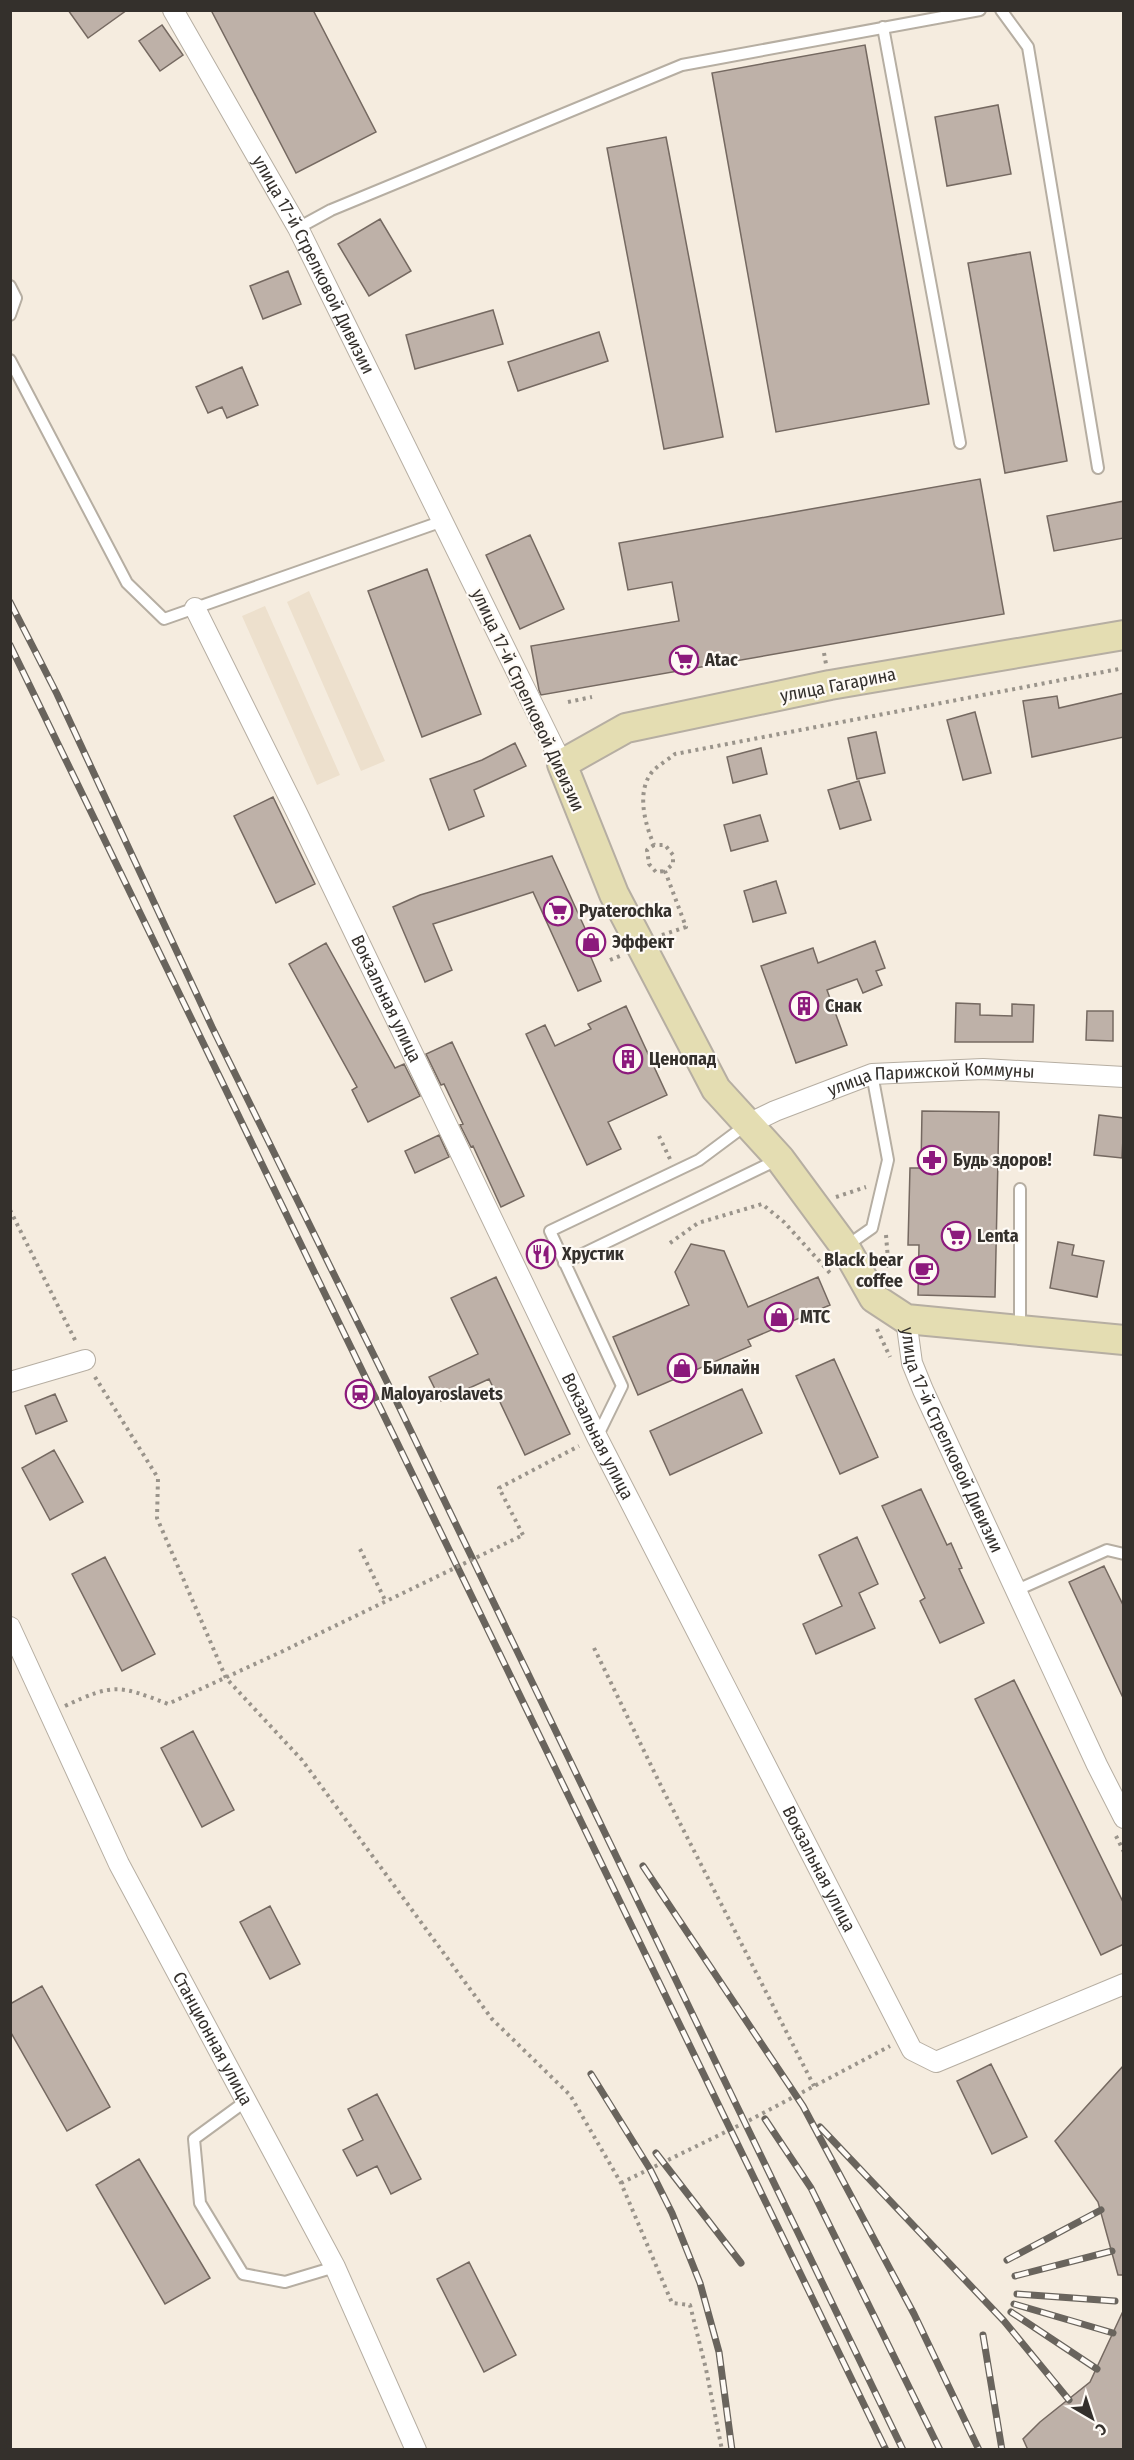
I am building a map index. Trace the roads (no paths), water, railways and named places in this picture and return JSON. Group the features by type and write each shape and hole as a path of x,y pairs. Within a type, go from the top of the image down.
{"main road":[{"name":"улица Гагарина","path":"562,764 626,728 830,685 1124,635"},
{"name":"улица 17-й Стрелковой Дивизии","path":"562,764 614,894 716,1089 746,1125 780,1159 845,1247 874,1298 906,1319"},
{"path":"906,1319 1124,1340"}],"street":[{"name":"улица 17-й Стрелковой Дивизии","path":"173,10 298,228 562,764"},
{"name":"Вокзальная улица","path":"195,608 296,811 597,1437 912,2050 936,2062 1124,1984"},
{"name":"улица Парижской Коммуны","path":"746,1125 774,1111 873,1074 983,1069 1124,1077"},
{"name":"улица 17-й Стрелковой Дивизии","path":"906,1319 912,1363 1097,1765 1124,1818"},
{"path":"10,1382 85,1360"},
{"name":"Станционная улица","path":"10,1627 69,1760 119,1864 335,2267 416,2450"}],"lane":[{"path":"298,228 331,210 682,65 980,10"},
{"path":"1001,10 1028,47 1098,468"},
{"path":"882,27 960,443"},
{"path":"10,286 16,298 10,315"},
{"path":"10,360 127,583 164,619 443,520"},
{"path":"845,1247 872,1228 888,1160 873,1074"},
{"path":"597,1437 622,1386 549,1231 699,1160 746,1125"},
{"path":"564,1263 780,1159"},
{"path":"1020,1189 1020,1330"},
{"path":"1017,1590 1107,1550 1124,1554"},
{"path":"246,2101 194,2139 200,2203 243,2274 285,2282 335,2267"}],"railway":[{"path":"10,602 57,694 212,1027 390,1388 903,2450"},
{"path":"10,645 886,2450"},
{"path":"643,1866 803,2106 914,2314 979,2450"},
{"path":"591,2074 650,2169 672,2213 700,2283 719,2352 732,2450"},
{"path":"765,2119 811,2188 940,2450"},
{"path":"820,2127 1004,2321 1069,2400"},
{"path":"656,2153 741,2263"},
{"path":"1007,2260 1101,2210"},
{"path":"1015,2276 1112,2251"},
{"path":"1017,2294 1115,2301"},
{"path":"1014,2304 1113,2333"},
{"path":"1011,2312 1097,2369"},
{"path":"983,2335 1002,2450"}],"place":[{"name":"Atac","path":"684,660"},
{"name":"Pyaterochka","path":"558,911"},
{"name":"Эффект","path":"591,942"},
{"name":"Снак","path":"804,1006"},
{"name":"Ценопад","path":"628,1059"},
{"name":"Будь здоров!","path":"932,1160"},
{"name":"Lenta","path":"956,1236"},
{"name":"Хрустик","path":"541,1254"},
{"name":"Black bear coffee","path":"924,1270"},
{"name":"МТС","path":"779,1317"},
{"name":"Билайн","path":"682,1368"},
{"name":"Maloyaroslavets","path":"360,1394"}]}
